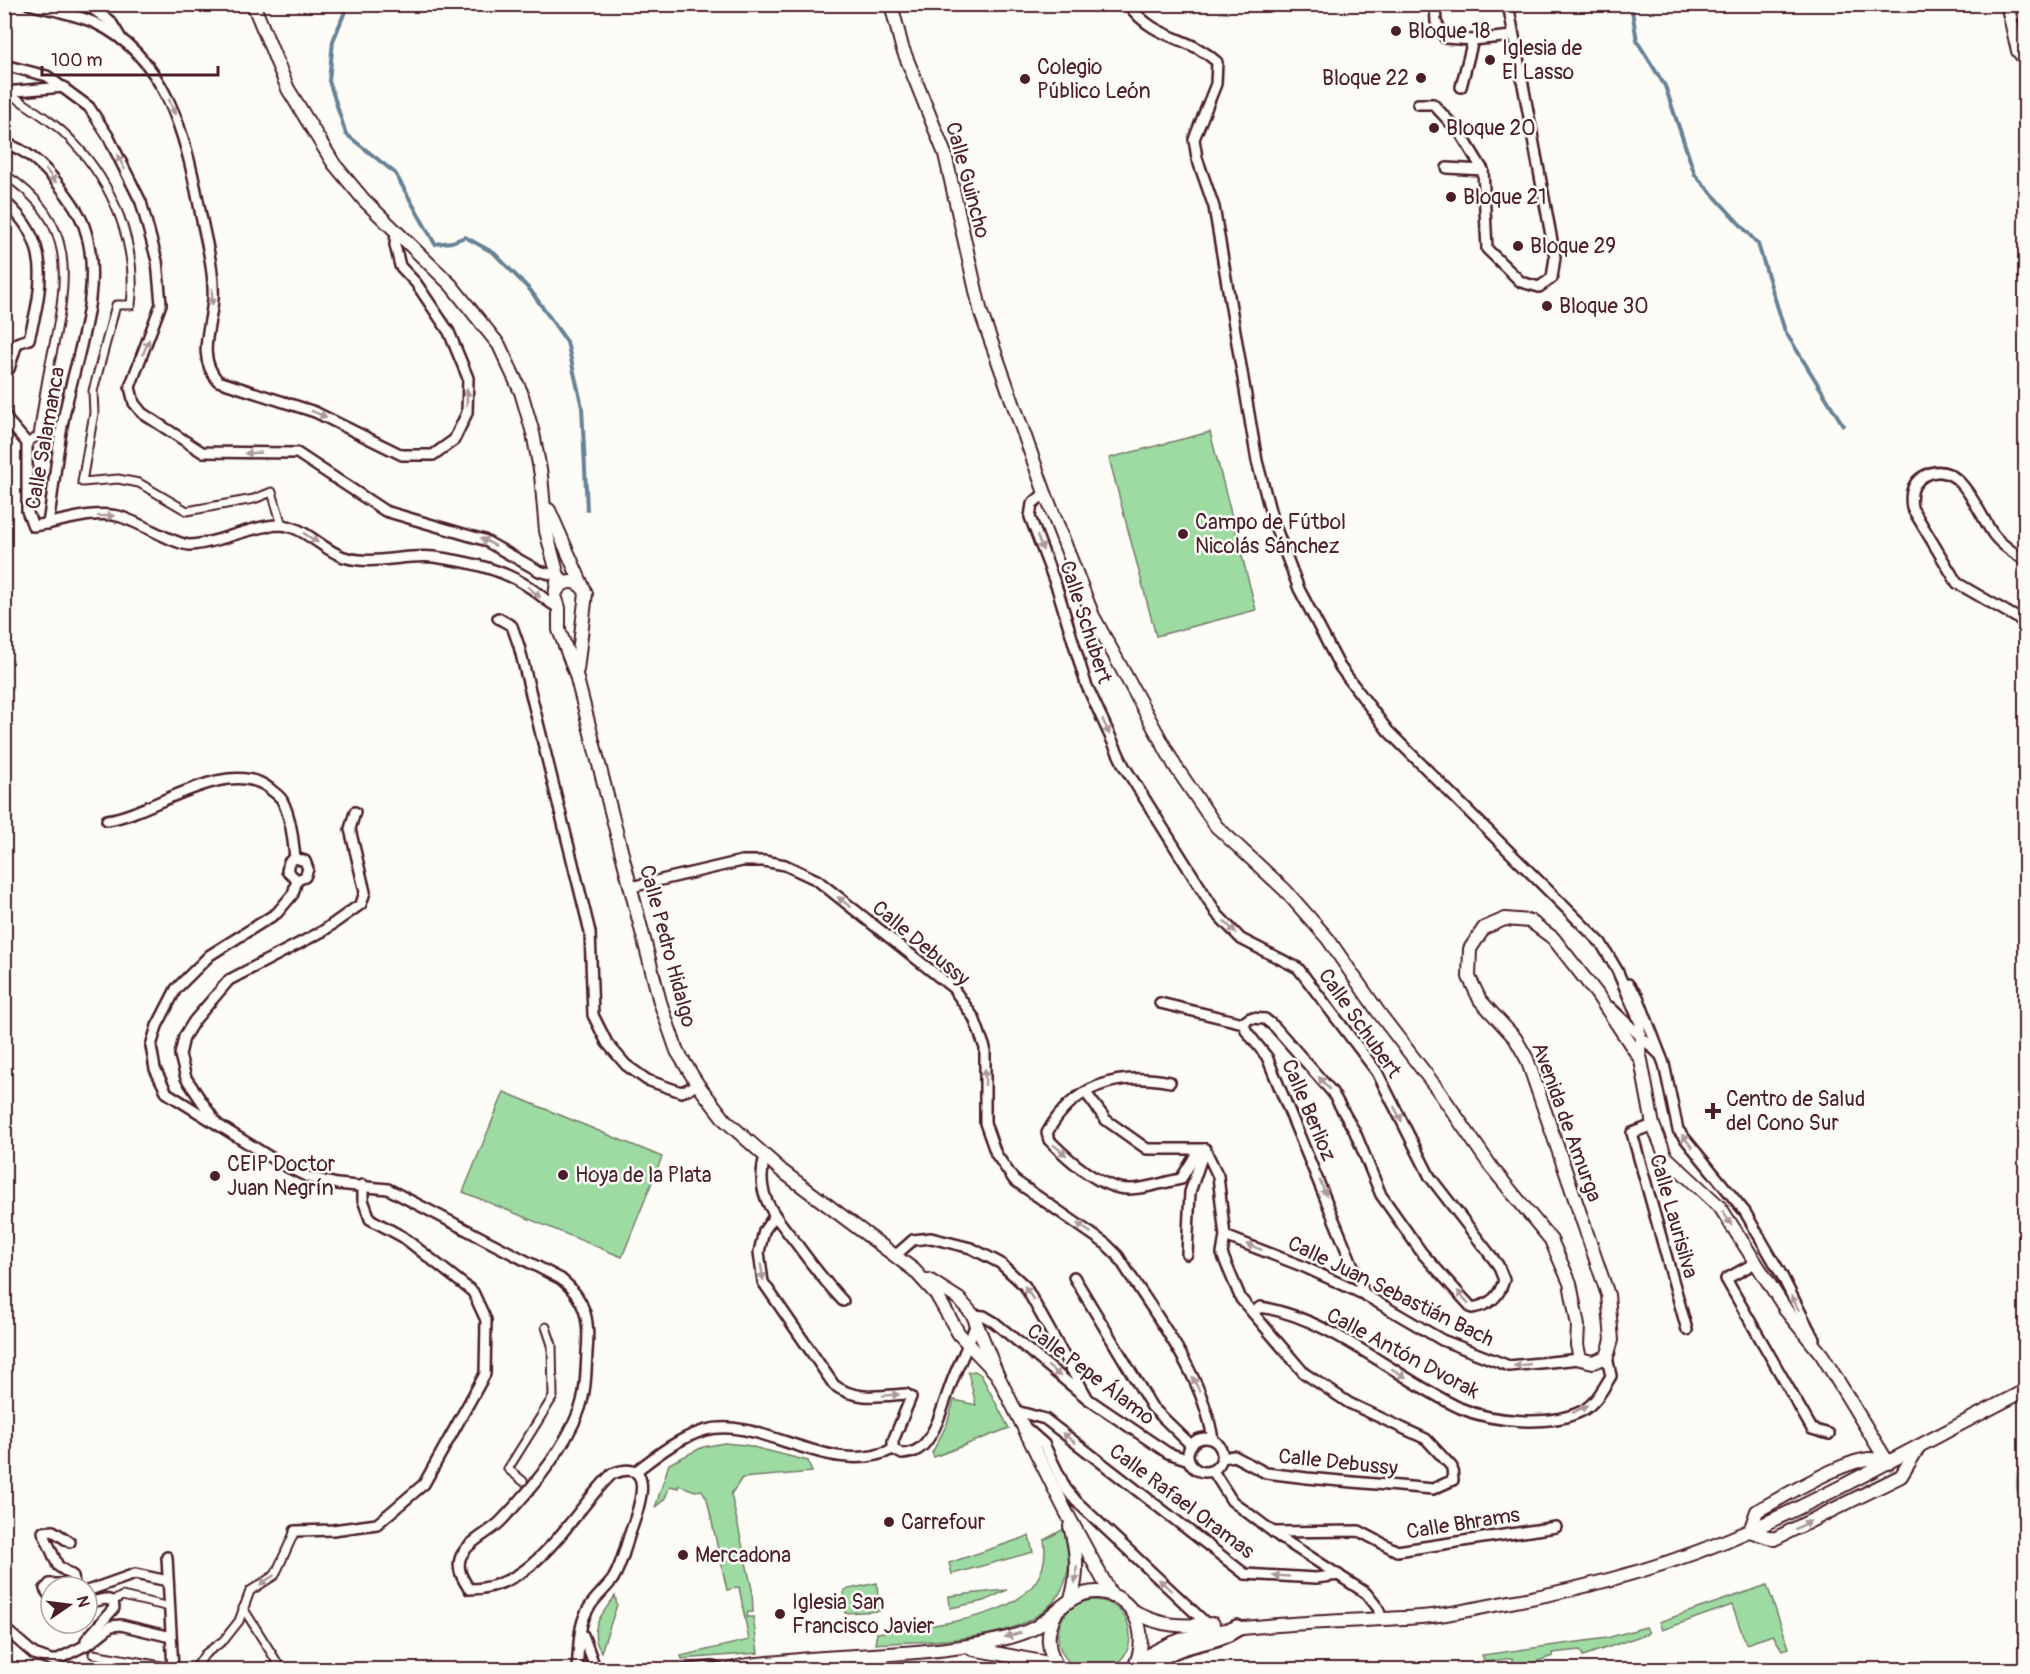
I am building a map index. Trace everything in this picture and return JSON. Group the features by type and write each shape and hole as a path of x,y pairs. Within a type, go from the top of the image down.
{"highway":[{"path":"1138,1668 1170,1651 1196,1641 1228,1633 1237,1628"}],"street":[{"path":"29,4 95,23 135,50 152,69 167,94 191,166 208,250 213,298 206,351 208,369 218,381 315,412 402,455 433,455 454,440 467,413 468,378 449,332 416,283 400,266 395,245 396,231"},
{"path":"86,4 111,22 124,43"},
{"path":"253,4 288,89 334,164 396,231 451,285 499,345 521,392 533,433 546,531 563,579 556,592 555,600 559,608"},
{"name":"Calle Guincho","path":"891,4 902,47 945,154 981,313 1045,493 1094,616 1175,766 1216,826 1286,890 1328,939 1492,1168 1551,1240 1570,1283 1578,1326 1576,1345 1580,1359"},
{"path":"1128,4 1134,14 1160,34 1204,50 1216,62 1216,84 1194,139 1197,158 1215,207 1257,461 1272,518 1299,589 1340,667 1388,731 1602,943 1634,1007 1641,1037 1641,1060"},
{"path":"1435,4 1436,22 1445,38 1473,40 1512,36"},
{"path":"1418,104 1433,104 1461,134 1483,170 1487,249 1521,282 1539,287 1552,278 1556,257 1512,36 1508,4"},
{"path":"2007,4 2018,51 2025,62"},
{"path":"1461,87 1473,40"},
{"path":"7,67 47,76 89,106 108,136 150,225 157,261 161,304 130,387 134,403 142,413 202,452 297,453 385,511 484,540 539,571 577,583 584,588"},
{"path":"6,92 64,87"},
{"path":"6,92 72,141 91,164 110,191 131,256 134,280 131,305 116,305 93,391 94,413 82,482 118,479 139,483 187,511 254,499 272,492 282,525 302,532 343,557 369,561 408,556 425,557 482,566 529,587 543,600 568,613 582,608"},
{"name":"Calle Salamanca","path":"4,142 18,147 44,166 63,190 84,226 90,257 91,296 64,414 48,524 87,516 116,515 189,545 263,527 282,525"},
{"path":"1448,168 1483,170"},
{"path":"4,174 26,188 41,206 57,231 65,268 64,298 45,387 38,436 27,443"},
{"path":"4,201 33,238 41,260 37,306 28,339 17,343 9,369 4,372"},
{"path":"4,412 8,421 27,443 27,511 33,526 48,524"},
{"path":"2025,561 1995,536 1961,482 1950,473 1934,470 1920,478 1910,494 1912,508 1957,583 2025,623"},
{"name":"Calle Schubert","path":"1045,493 1032,504 1030,517 1057,588 1086,684 1125,766 1217,914 1241,939 1298,968 1377,1072 1430,1177 1498,1265 1504,1280 1499,1295 1483,1306 1472,1308 1422,1253 1381,1195 1355,1132 1332,1092 1275,1027 1265,1019 1250,1018 1243,1023"},
{"path":"543,497 584,588 586,599 582,608 576,675"},
{"name":"Calle Pedro Hidalgo","path":"559,608 560,630 576,675 660,1002 677,1051 698,1085 725,1120 765,1156 862,1232 959,1299 975,1319 997,1374 1065,1510 1112,1596"},
{"path":"498,618 512,626 519,646 590,932 593,1015 607,1043 626,1065 647,1080 681,1092 698,1085"},
{"path":"107,820 123,818 195,786 215,781 246,780 265,785 281,798 288,815 295,858"},
{"path":"220,1128 186,1078 180,1056 184,1037 194,1021 229,981 322,931 361,904 365,892 350,829 355,812"},
{"path":"295,858 305,861 308,869 304,877 297,880 292,878 287,871 289,862 295,858"},
{"name":"Calle Debussy","path":"632,887 742,861 785,865 817,880 953,988 975,1018 985,1048 985,1123 996,1154 1014,1180 1106,1244 1118,1256 1189,1369 1210,1418 1213,1440"},
{"path":"297,880 293,894 277,913 210,955 176,989 157,1026 151,1046 155,1069 167,1093 281,1164 308,1176 337,1184 388,1189 561,1279 574,1289 583,1303 588,1322 588,1344 580,1409 530,1489 498,1524 472,1544 460,1558 460,1575 469,1589 487,1589 523,1570 545,1554 612,1473 624,1469 635,1472 641,1481 643,1496 614,1577 586,1611 581,1629 577,1670"},
{"name":"Avenida de Amurga","path":"1607,1357 1612,1340 1608,1295 1527,1059 1515,1038 1480,1000 1469,976 1470,949 1484,928 1505,919 1530,921 1553,938 1597,994 1641,1060 1653,1125 1666,1157 1720,1207 1788,1313 1822,1355"},
{"path":"1617,970 1638,997 1660,1055"},
{"name":"Avenida de Amurga","path":"1597,994 1660,1055 1678,1130 1745,1212 1781,1274 1822,1355 1888,1463"},
{"path":"1160,1003 1243,1023"},
{"path":"1623,1020 1634,1007"},
{"name":"Calle Berlioz","path":"1243,1023 1247,1032 1267,1057 1365,1295"},
{"path":"1170,1082 1129,1077 1106,1083 1069,1102 1047,1133 1049,1140 1093,1176 1116,1188 1132,1189 1180,1179 1196,1156 1205,1149"},
{"path":"1086,1093 1106,1120 1148,1149 1166,1151 1188,1147 1205,1149"},
{"name":"Calle Laurisilva","path":"1653,1125 1632,1133 1687,1330"},
{"path":"1205,1149 1218,1176 1225,1236 1222,1254 1241,1299 1253,1313"},
{"path":"1187,1254 1190,1192 1196,1167 1205,1149"},
{"path":"765,1156 761,1171 768,1206 773,1218 784,1229 814,1271 843,1301"},
{"path":"194,1670 205,1654 225,1640 239,1621 250,1591 275,1575 295,1531 333,1530 377,1524 424,1484 485,1374 486,1320 473,1292 403,1237 370,1220 363,1200 363,1185"},
{"path":"773,1218 764,1231 759,1252 763,1282 819,1366 834,1385 846,1394 865,1396 906,1394 911,1397 893,1441 893,1449"},
{"name":"Calle Juan Sebastián Bach","path":"1225,1236 1302,1266 1365,1295 1442,1340 1509,1366 1580,1359"},
{"path":"896,1255 913,1240 931,1238 971,1248 1000,1263 1026,1287 1089,1399"},
{"path":"1755,1263 1726,1279 1812,1429 1829,1434"},
{"name":"Calle Pedro Hidalgo","path":"914,1270 936,1294 970,1346 997,1374"},
{"path":"1074,1277 1152,1407 1191,1445"},
{"path":"946,1311 949,1302 959,1299"},
{"name":"Calle Antón Dvorak","path":"1253,1313 1260,1307 1274,1309 1304,1321 1337,1336 1463,1409 1521,1422 1553,1419 1581,1411 1599,1396 1611,1376 1607,1357"},
{"name":"Calle Debussy","path":"1222,1458 1234,1456 1266,1473 1307,1478 1433,1489 1453,1480 1452,1467 1426,1439 1349,1403 1304,1373 1253,1313"},
{"name":"Calle Pepe Álamo","path":"975,1319 984,1316 994,1322 1089,1399 1168,1453 1188,1460"},
{"path":"635,1472 684,1438 717,1429 750,1433 822,1453 867,1458 893,1449 902,1454 915,1452 925,1443 934,1428 957,1368 970,1346 975,1319"},
{"path":"523,1481 508,1470 553,1397 552,1345 546,1326"},
{"path":"957,1368 969,1360 982,1356"},
{"path":"1580,1359 1593,1362 1607,1357"},
{"path":"742,1668 811,1658 962,1647 1035,1628 1071,1599 1098,1592 1112,1596 1158,1623 1221,1624 1237,1628 1381,1617 1421,1617 1547,1595 1671,1560 1750,1531 1888,1463 2025,1390"},
{"name":"Calle Rafael Oramas","path":"1016,1411 1045,1419 1245,1574 1316,1578 1339,1575"},
{"path":"1023,1425 1044,1443 1066,1489 1076,1501 1208,1625"},
{"path":"1750,1531 1756,1511 1857,1461 1867,1451 1869,1434"},
{"path":"1199,1439 1213,1440 1220,1447 1222,1458 1213,1471 1196,1470 1188,1460 1191,1445 1199,1439"},
{"path":"1750,1531 1774,1539 1875,1489 1900,1476 1919,1446"},
{"path":"1857,1461 1872,1459 1888,1463"},
{"path":"1875,1489 1888,1463"},
{"path":"1213,1471 1232,1501 1273,1532 1373,1600 1381,1617"},
{"name":"Calle Pedro Hidalgo","path":"1065,1510 1076,1549 1077,1576 1071,1599"},
{"name":"Calle Bhrams","path":"1273,1532 1359,1531 1397,1551 1556,1527"},
{"path":"70,1542 53,1531 43,1532 58,1566 72,1575"},
{"path":"93,1654 173,1669 167,1557"},
{"path":"99,1587 135,1574 168,1581"},
{"path":"99,1600 113,1601 122,1596 170,1608"},
{"path":"71,1654 92,1635 114,1608 113,1601"},
{"path":"243,1608 282,1670"},
{"path":"1131,1609 1139,1622 1142,1636 1138,1668"},
{"path":"1057,1670 1048,1645 1052,1620 1059,1610"},
{"path":"4,1628 34,1654 54,1661 90,1643 111,1626 121,1624 171,1637"},
{"path":"581,1629 595,1670 584,1670"},
{"path":"962,1647 1043,1662 1057,1670"},
{"path":"781,1670 787,1664 811,1658"},
{"path":"682,1670 712,1667 722,1670"}],"green space":[{"name":"Campo de Fútbol Nicolás Sánchez","path":"1210,432 1256,610 1156,636 1109,458"},
{"name":"Hoya de la Plata","path":"504,1092 662,1157 622,1257 463,1192"},
{"path":"975,1371 981,1375 1009,1428 934,1457 932,1453 947,1424 954,1400 976,1405 968,1372"},
{"path":"724,1443 745,1445 808,1461 812,1472 742,1478 731,1494 752,1589 753,1612 748,1612 747,1617 753,1617 758,1653 682,1659 681,1656 749,1640 739,1587 727,1590 707,1499 702,1490 695,1491 679,1485 678,1488 670,1486 665,1498 655,1508 669,1464 703,1447"},
{"path":"2025,1448 2025,1514 2017,1489 2017,1473"},
{"path":"1064,1529 1068,1558 1067,1575 1056,1598 1038,1615 1014,1627 986,1635 875,1644 877,1633 957,1621 986,1614 1011,1603 1031,1588 1043,1567 1044,1540"},
{"path":"1029,1536 1033,1552 952,1574 949,1563"},
{"path":"877,1583 879,1611 845,1613 844,1590"},
{"path":"1767,1585 1789,1648 1782,1650 1773,1635 1746,1644 1732,1605 1662,1630 1659,1622"},
{"path":"1007,1590 984,1601 950,1608 949,1596"},
{"path":"615,1596 617,1605 601,1652 595,1637 596,1630 601,1616"},
{"path":"1094,1600 1114,1606 1124,1616 1130,1636 1124,1656 1114,1666 1094,1672 1074,1666 1064,1656 1058,1636 1064,1616 1074,1606"},
{"path":"1646,1627 1649,1633 1583,1656 1580,1650 1552,1653 1553,1656 1515,1669 1512,1658 1485,1662 1482,1655 1607,1638"}],"waterway":[{"path":"348,4 333,41 329,81 346,134 395,173 435,244 452,242 465,237 494,253 531,291 567,342 582,407 587,510"},
{"path":"1631,4 1637,41 1665,86 1695,175 1758,244 1785,331 1843,425"}],"place":[{"name":"Bloque 18","path":"1396,31"},
{"name":"Iglesia de El Lasso","path":"1490,60"},
{"name":"Bloque 22","path":"1421,78"},
{"name":"Colegio Público León","path":"1025,79"},
{"name":"Bloque 20","path":"1434,128"},
{"name":"Bloque 21","path":"1451,197"},
{"name":"Bloque 29","path":"1518,246"},
{"name":"Bloque 30","path":"1547,306"},
{"name":"Campo de Fútbol Nicolás Sánchez","path":"1183,534"},
{"name":"Centro de Salud del Cono Sur","path":"1713,1111"},
{"name":"Hoya de la Plata","path":"563,1175"},
{"name":"CEIP Doctor Juan Negrín","path":"215,1176"},
{"name":"Carrefour","path":"889,1522"},
{"name":"Mercadona","path":"683,1555"},
{"name":"Iglesia San Francisco Javier","path":"780,1614"}]}
